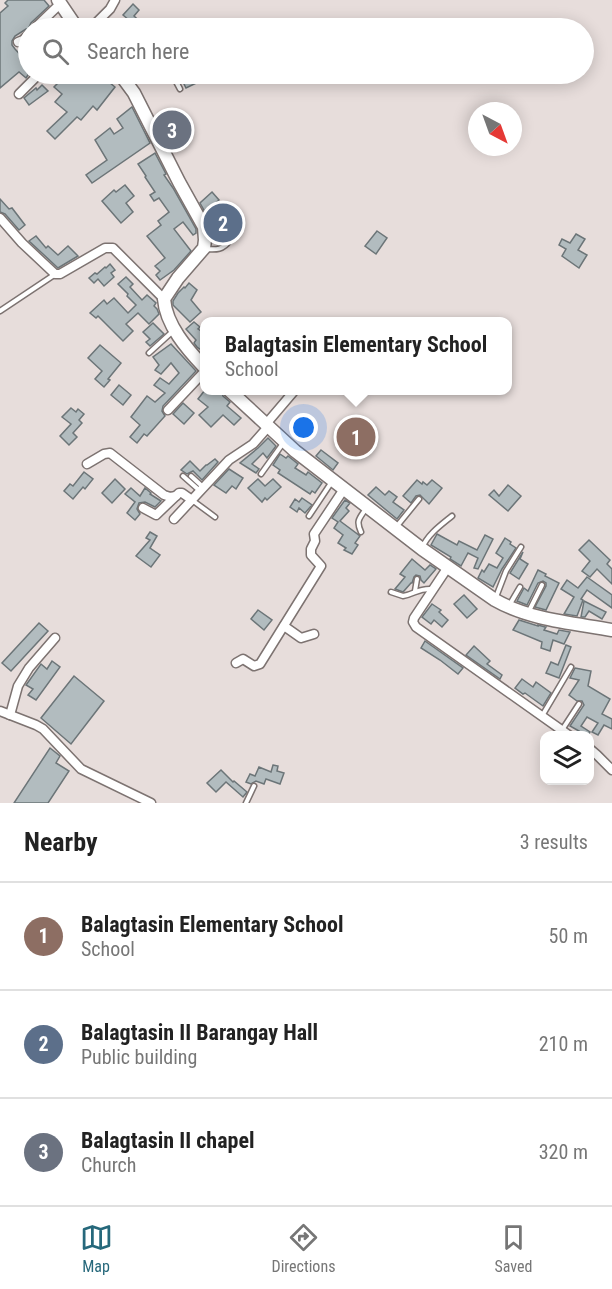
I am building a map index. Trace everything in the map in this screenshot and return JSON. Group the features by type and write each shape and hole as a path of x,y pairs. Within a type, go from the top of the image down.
{"street":[{"path":"101,18 115,0"},
{"path":"43,18 57,2 69,18"},
{"path":"19,94 29,84"},
{"path":"129,84 204,227 204,249 178,278 164,299"},
{"path":"0,218 55,274 60,274 105,248 113,248 164,299 166,311 175,330 200,365"},
{"path":"168,410 200,374"},
{"path":"234,395 284,441 344,489 422,549 495,600 528,614 612,630"},
{"path":"174,519 229,460 252,444 291,395"},
{"path":"87,464 110,453 164,495 170,497 182,493 192,500"},
{"path":"236,663 243,659 254,666 260,664 284,626 321,566 311,555 315,542 314,534 344,489"},
{"path":"143,508 156,515 176,495"},
{"path":"448,567 414,618 413,622 416,627 563,731"},
{"path":"284,626 301,638 314,634"},
{"path":"54,638 29,668 3,713 36,724 81,768 151,803"},
{"path":"594,752 612,770"}],"lane":[{"path":"177,84 180,90"},
{"path":"204,249 222,249 231,240"},
{"path":"0,311 55,274"},
{"path":"149,353 175,330"},
{"path":"261,474 284,441"},
{"path":"183,476 202,489"},
{"path":"191,476 202,489"},
{"path":"309,516 333,480"},
{"path":"395,528 419,499"},
{"path":"192,500 215,518"},
{"path":"361,532 357,524 367,507"},
{"path":"422,549 430,535 452,516"},
{"path":"495,600 506,571 521,547"},
{"path":"415,591 417,579"},
{"path":"528,614 542,585"},
{"path":"508,607 520,587"},
{"path":"391,592 403,596 426,588 432,589"},
{"path":"542,716 571,668"},
{"path":"567,731 579,704"},
{"path":"246,803 254,786"}],"building":[{"path":"8,0 44,0 49,6 36,18 18,18 18,34 12,41 12,45 18,52 18,73 0,88 0,13 8,6 5,3"},
{"path":"133,4 139,10 134,16 136,18 126,18 123,15"},
{"path":"57,84 111,84 115,87 97,110 93,106 81,120 77,117 55,139 47,131 67,112 55,102 62,94 54,87"},
{"path":"42,85 48,91 29,105 24,98"},
{"path":"132,107 150,143 92,183 86,175 107,160 95,140 110,128 114,134 123,128 117,119"},
{"path":"175,121 181,131 170,140 163,129"},
{"path":"155,153 166,174 164,175 196,229 193,235 183,222 174,229 191,251 174,270 160,280 156,275 160,271 155,266 165,258 147,236 161,225 158,221 169,212 159,198 154,201 150,195 155,192 138,164"},
{"path":"125,185 134,196 126,203 133,212 121,223 102,201 114,190 116,192"},
{"path":"212,192 219,200 205,212 200,203"},
{"path":"0,199 9,209 12,208 25,225 19,230 5,214 0,212"},
{"path":"377,231 387,238 376,254 365,246"},
{"path":"576,234 585,239 578,250 587,255 579,268 562,256 566,249 559,245 562,239 570,243"},
{"path":"36,236 46,248 48,246 58,255 68,246 78,256 58,268 29,241"},
{"path":"110,264 115,270 111,273 114,277 104,286 98,279 94,283 89,278 106,268"},
{"path":"126,277 133,284 130,287 142,300 147,295 156,303 154,306 159,314 149,324 138,313 126,324 133,331 123,341 98,316 96,318 90,313 104,300 107,304 114,298 128,313 136,305 118,284"},
{"path":"189,283 197,290 191,300 201,312 190,322 173,305 178,293"},
{"path":"194,322 200,327 198,329 200,330 200,349 194,343 196,340 186,329"},
{"path":"153,323 164,334 150,346 146,342 150,339 143,332"},
{"path":"171,344 196,371 163,406 162,411 165,416 147,436 144,434 137,443 130,437 140,425 131,417 147,396 155,402 165,393 154,385 160,378 169,384 179,373 171,363 161,374 155,370 159,365 153,357"},
{"path":"100,345 121,363 104,387 95,379 102,371 88,358"},
{"path":"119,385 131,395 123,405 111,395"},
{"path":"201,395 223,395 230,402 227,406 241,418 234,425 223,415 211,427 199,415 208,407 198,399"},
{"path":"183,403 194,413 184,424 173,414"},
{"path":"71,408 76,412 78,409 84,414 79,420 82,423 73,433 77,437 69,445 60,436 71,424 62,417"},
{"path":"268,438 276,446 267,458 263,453 252,464 259,469 256,473 240,463 258,448"},
{"path":"321,450 338,463 333,470 316,456"},
{"path":"280,454 286,458 288,456 298,464 295,468 306,475 308,472 322,483 315,493 312,491 310,494 278,473 280,470 273,465"},
{"path":"215,459 218,462 202,480 193,471 187,474 181,470 190,461 200,471"},
{"path":"229,469 243,478 236,489 232,486 226,493 214,485"},
{"path":"84,472 93,479 73,499 64,491 70,484 73,486"},
{"path":"115,479 125,489 112,503 102,493"},
{"path":"258,479 265,486 273,479 281,487 262,502 248,488"},
{"path":"417,480 427,485 432,480 442,488 429,504 420,495 416,496 411,503 403,496"},
{"path":"508,485 521,496 508,511 489,495 494,490 499,496"},
{"path":"376,487 385,495 389,491 397,497 393,502 404,510 397,519 368,495"},
{"path":"131,488 140,496 145,488 161,501 155,507 145,502 139,503 137,509 140,514 135,520 127,513 135,502 125,494"},
{"path":"302,498 312,505 305,513 299,508 297,512 290,507 295,499 299,502"},
{"path":"345,500 350,503 346,508 349,511 340,521 360,536 355,543 358,545 352,554 338,543 343,535 334,528 338,522 332,518"},
{"path":"150,532 157,536 150,548 160,555 151,567 136,556 150,540 146,538"},
{"path":"437,534 457,545 459,541 477,550 485,535 493,539 478,569 474,568 478,558 468,553 461,566 431,545"},
{"path":"505,538 516,548 493,587 478,578 489,564 497,568 503,558 496,553"},
{"path":"589,540 610,560 607,564 612,569 612,584 597,569 590,577 582,571 590,561 579,550"},
{"path":"523,552 520,559 528,564 519,579 510,573"},
{"path":"412,559 425,570 430,565 436,569 424,583 420,576 416,575 403,592 395,589 405,577 400,574"},
{"path":"538,570 559,583 546,610 535,607 546,586 543,581 538,583 527,605 517,601 524,588 528,591"},
{"path":"587,577 612,595 612,608 587,590 581,599 583,600 577,616 564,614 574,597 561,589 567,580 578,588"},
{"path":"464,595 477,609 467,618 454,604"},
{"path":"584,601 606,612 602,619 589,611 585,617 581,617"},
{"path":"432,604 441,610 439,612 448,620 442,627 434,620 431,624 422,617"},
{"path":"258,610 272,620 264,630 251,619"},
{"path":"519,620 546,627 544,630 557,634 559,630 570,632 564,644 553,640 550,651 541,648 542,642 513,630"},
{"path":"39,623 48,631 11,671 2,663"},
{"path":"425,641 463,668 458,674 421,648"},
{"path":"566,645 571,647 559,678 546,673 551,662 558,665"},
{"path":"474,646 490,661 487,664 502,675 500,679 466,655"},
{"path":"52,661 60,667 36,700 28,695 33,689 26,685 41,664 47,669"},
{"path":"575,668 591,671 588,686 610,699 602,714 612,719 612,729 604,725 598,735 593,731 598,723 587,717 581,726 588,731 579,731 570,726 584,705 582,701 577,701 569,695 579,680 570,678"},
{"path":"74,676 104,701 71,744 41,718"},
{"path":"522,679 533,687 536,682 551,693 543,706 515,688"},
{"path":"50,748 60,756 56,763 69,771 48,803 14,803"},
{"path":"273,765 278,766 277,771 284,773 280,784 266,779 264,784 256,781 251,784 246,782 250,774 255,776 259,767 271,772"},
{"path":"221,770 247,792 243,797 226,782 216,792 207,783"}],"place":[{"name":"Balagtasin II chapel","path":"172,130"},
{"name":"Balagtasin II Barangay Hall","path":"223,223"},
{"name":"Balagtasin Elementary School","path":"356,437"}]}
